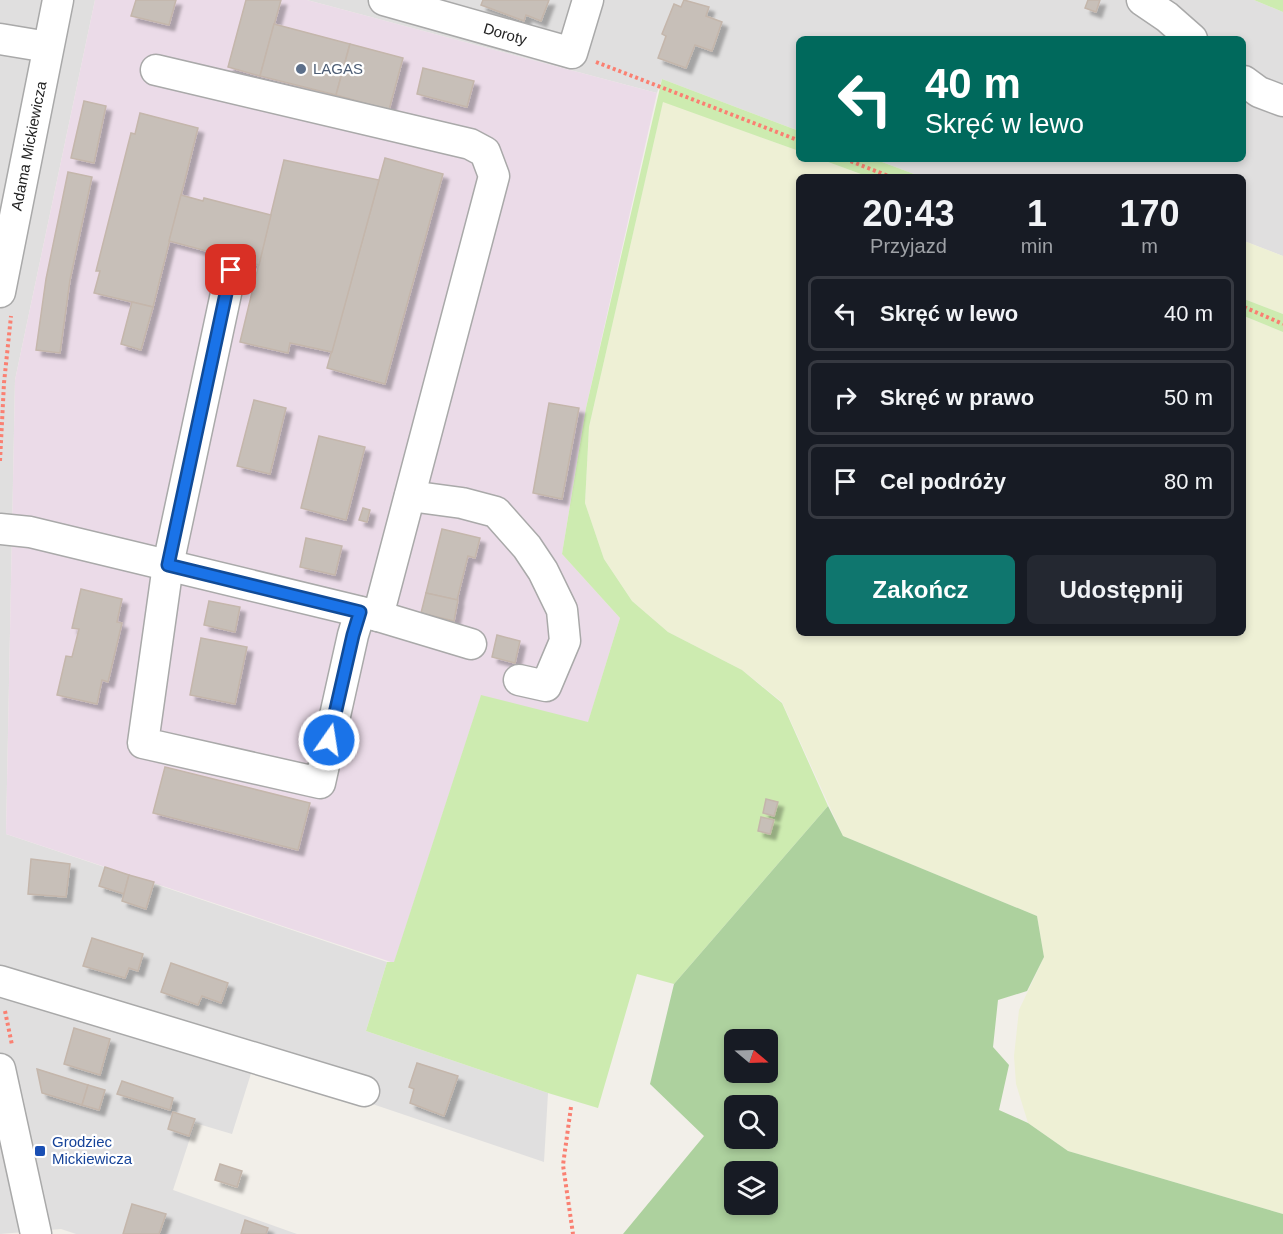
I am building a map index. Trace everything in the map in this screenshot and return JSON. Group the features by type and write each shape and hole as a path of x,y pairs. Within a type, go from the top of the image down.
{"street":[{"name":"Adama Mickiewicza","path":"0,292 58,0"},
{"name":"Doroty","path":"384,0 572,53"},
{"path":"572,53 588,0"},
{"path":"1142,0 1167,17 1189,36"},
{"path":"0,39 48,46"},
{"path":"156,70 470,144 485,152 494,176 410,496 369,614 353,635 320,783 143,743 168,565 231,270"},
{"path":"1246,82 1259,92 1283,102"},
{"path":"410,496 462,503 496,512 527,547 543,571 562,610 565,641 546,686 519,680"},
{"path":"0,529 30,532 369,614 471,644"},
{"path":"0,981 364,1091"},
{"path":"0,1069 36,1234"}],"path":[{"path":"572,53 796,139"},
{"path":"852,162 883,174"},
{"path":"1246,308 1283,324"},
{"path":"571,1107 563,1165 573,1234"}],"shaded area":[{"path":"0,0 95,0 15,380 6,834 387,962 366,1031 548,1093 544,1162 254,1064 232,1134 195,1123 173,1190 297,1234 76,1234 61,1229 0,1234"},
{"path":"95,0 307,0 657,93 586,408 562,554 620,618 588,723 481,696 394,963 6,834 15,380"},
{"path":"307,0 1254,0 1283,12 1283,256 1246,242 1246,174 914,174 882,162 1246,162 1246,36 796,36 796,130 662,79 657,93"}],"green space":[{"path":"1254,0 1283,0 1283,12"},
{"path":"662,79 796,130 796,150 663,102 589,427 585,503 604,559 632,601 668,632 742,670 782,703 828,806 674,984 637,974 598,1108 366,1031 387,962 394,962 481,695 588,722 620,618 562,554 586,408"},
{"path":"663,101 796,150 796,162 828,162 861,174 796,174 796,636 1246,636 1246,317 1283,332 1283,1214 1068,1151 1028,1123 1016,1084 1014,1056 1019,1010 1044,957 1037,916 843,836 782,702 742,670 668,632 632,601 604,559 585,503 589,427"},
{"path":"828,162 882,162 914,174 861,174"},
{"path":"1246,242 1283,256 1283,314 1246,300"},
{"path":"1246,300 1283,314 1283,332 1246,317"},
{"path":"828,806 843,836 1037,916 1044,957 1027,991 998,1000 993,1047 1009,1065 999,1110 1028,1123 1068,1151 1283,1214 1283,1234 623,1234 704,1136 650,1084 674,984"}],"building":[{"path":"136,0 176,0 169,25 131,16"},
{"path":"246,0 281,0 260,76 228,67"},
{"path":"483,0 549,0 541,21 526,15 524,21 481,5"},
{"path":"684,0 709,7 706,16 722,22 712,51 695,45 686,68 658,58 666,36 662,34 674,4 681,7"},
{"path":"1088,0 1100,0 1096,12 1085,8"},
{"path":"274,24 350,44 336,95 260,76"},
{"path":"350,44 403,58 389,110 336,95"},
{"path":"423,68 474,81 467,107 417,94"},
{"path":"84,101 106,106 94,163 71,158"},
{"path":"140,113 198,128 153,307 94,293 100,271 96,271 131,133 135,134"},
{"path":"385,158 443,174 385,384 327,368"},
{"path":"284,160 379,180 332,352 290,343 288,353 240,342"},
{"path":"68,172 92,177 70,280 60,353 36,350 46,279"},
{"path":"181,195 203,201 204,198 271,215 259,265 169,241"},
{"path":"132,302 153,307 141,350 121,344"},
{"path":"254,400 286,408 270,474 237,466"},
{"path":"549,403 579,408 562,499 533,493"},
{"path":"319,436 365,447 346,520 301,508"},
{"path":"363,508 370,510 367,522 359,520"},
{"path":"442,529 480,538 475,558 468,556 457,600 426,593"},
{"path":"306,538 342,546 335,575 300,567"},
{"path":"81,589 122,599 117,622 122,623 108,682 102,680 97,704 57,695 66,656 72,657 79,629 72,628"},
{"path":"426,593 458,600 454,621 421,613"},
{"path":"209,601 240,607 235,632 204,625"},
{"path":"497,635 520,641 515,663 492,657"},
{"path":"201,638 247,647 235,704 190,695"},
{"path":"165,767 310,803 298,850 153,813"},
{"path":"766,799 778,802 774,816 763,813"},
{"path":"761,817 774,820 770,834 758,831"},
{"path":"31,859 70,864 66,897 28,894"},
{"path":"105,867 129,875 124,894 99,886"},
{"path":"129,875 154,882 146,909 122,901"},
{"path":"92,938 143,954 138,971 129,968 125,978 83,966"},
{"path":"171,963 228,983 221,1003 202,996 198,1005 161,992"},
{"path":"74,1028 110,1039 100,1075 64,1064"},
{"path":"417,1063 458,1076 444,1116 410,1103 414,1089 409,1087"},
{"path":"37,1069 88,1085 82,1105 42,1093"},
{"path":"122,1081 173,1098 170,1110 117,1094"},
{"path":"88,1085 105,1090 99,1110 82,1105"},
{"path":"173,1112 195,1119 189,1136 168,1129"},
{"path":"220,1164 242,1171 237,1187 215,1180"},
{"path":"132,1204 166,1214 159,1234 123,1234"},
{"path":"245,1220 268,1228 266,1234 241,1234"}],"place":[{"name":"LAGAS","path":"301,69"},
{"name":"Grodziec Mickiewicza","path":"40,1151"}],"route":[{"path":"231,270 168,565 360,612 329,740"}]}
